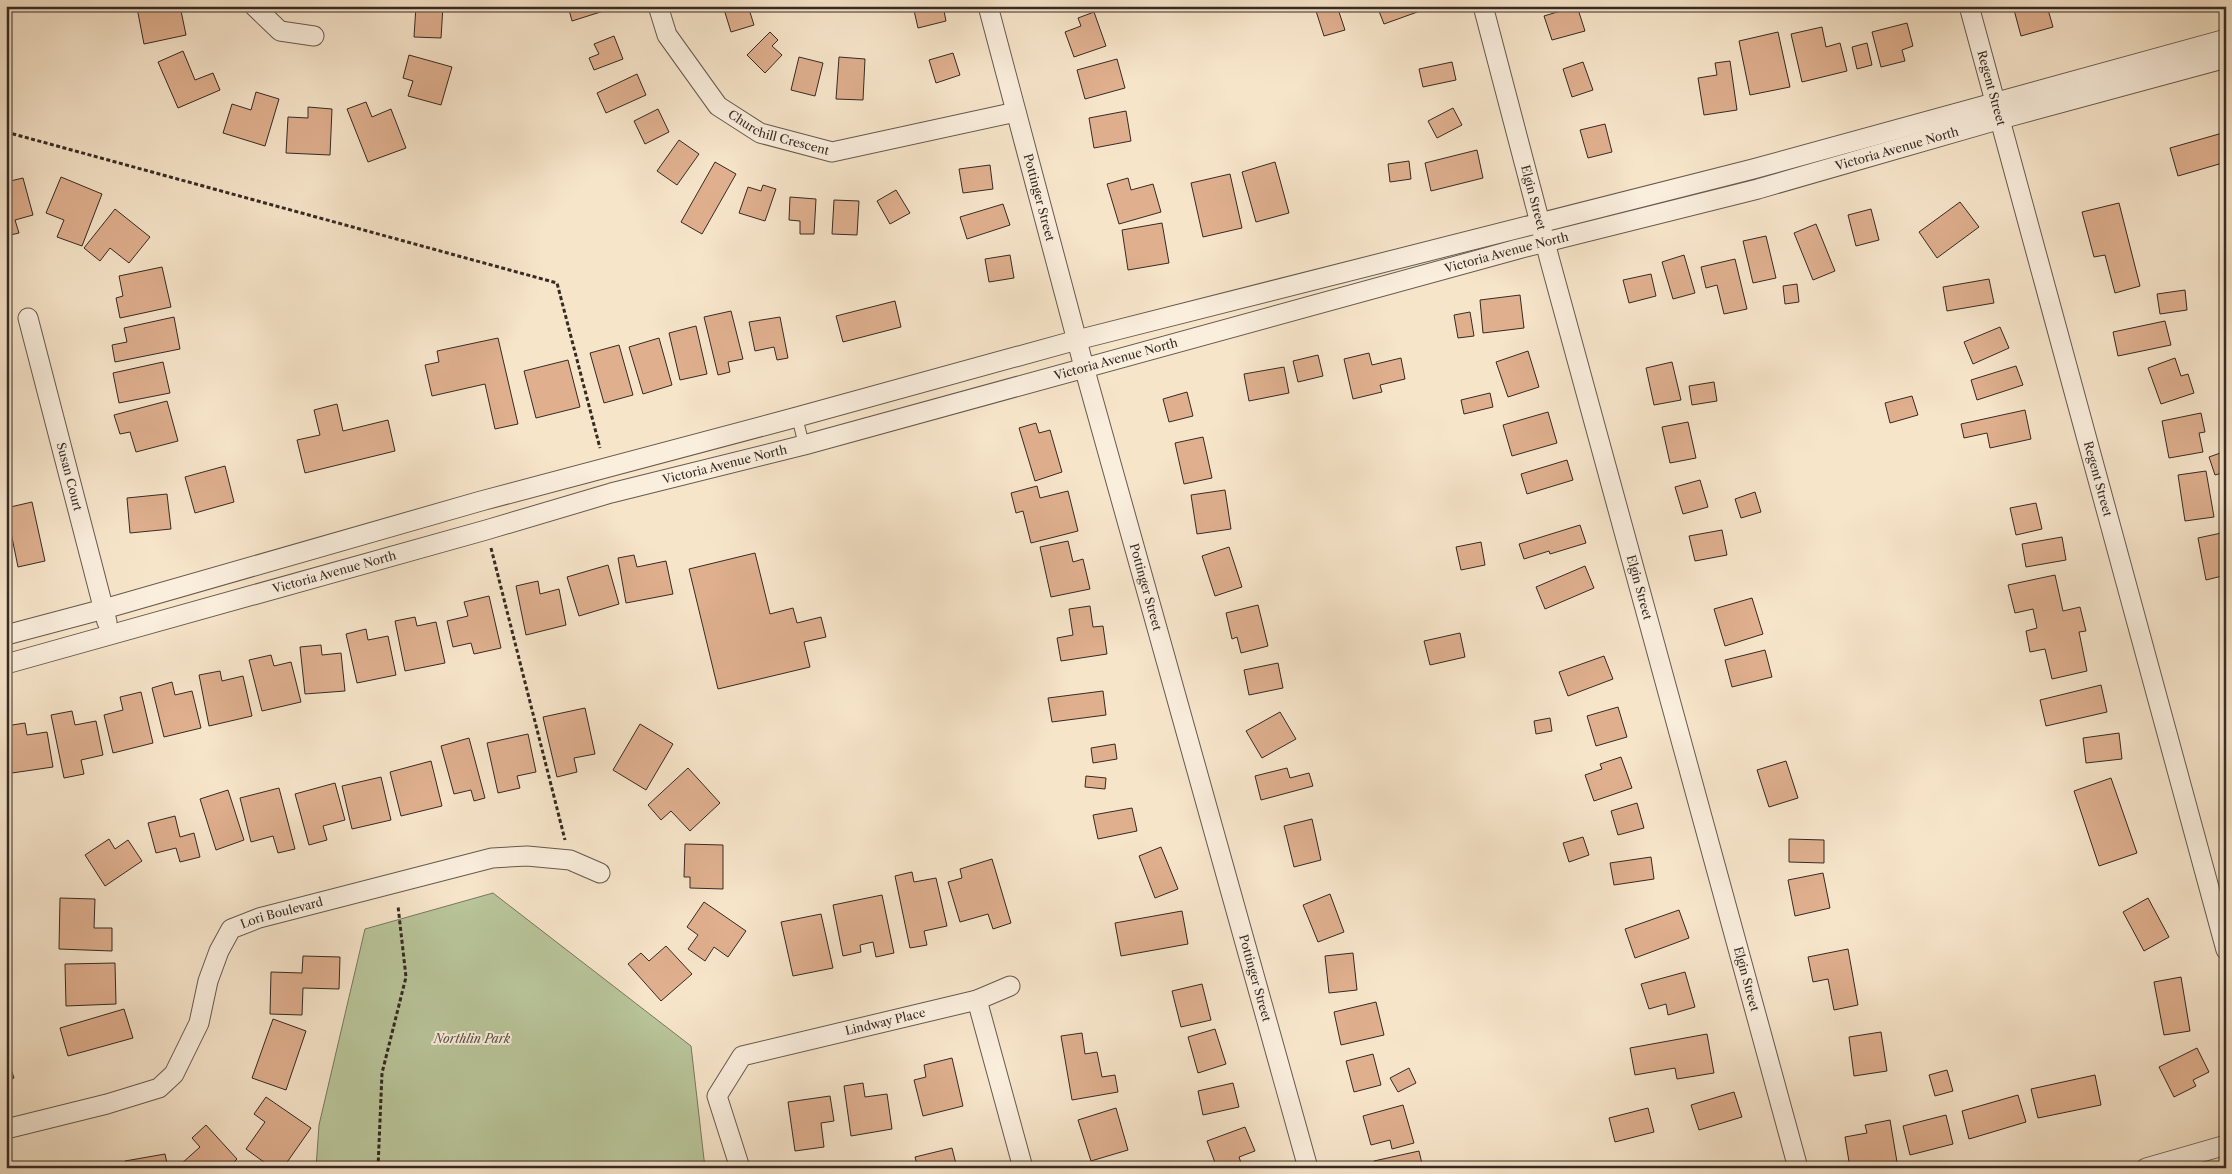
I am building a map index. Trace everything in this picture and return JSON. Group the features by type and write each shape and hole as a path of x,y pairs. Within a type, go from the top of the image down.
{"street":[{"path":"254,6 280,31 314,36"},
{"name":"Churchill Crescent","path":"658,6 667,35 718,106 760,133 832,152 1016,112"},
{"name":"Pottinger Street","path":"988,6 1084,367 1308,1168"},
{"name":"Elgin Street","path":"1482,6 1539,222 1798,1168"},
{"name":"Regent Street","path":"1969,6 2226,950"},
{"name":"Victoria Avenue North","path":"6,635 104,610 481,501 1077,340 1539,222 2215,55 2226,39"},
{"name":"Victoria Avenue North","path":"6,664 486,530 611,493 804,445 1545,242 1758,189 1998,110"},
{"path":"1753,169 1758,189"},
{"name":"Susan Court","path":"28,318 110,635"},
{"path":"481,501 486,530"},
{"name":"Lori Boulevard","path":"6,1128 107,1104 159,1088 174,1074 199,1023 216,959 231,929 259,918 492,858 527,856 570,860 600,873"},
{"name":"Lindway Place","path":"740,1168 717,1096 742,1056 977,1000 1010,986"},
{"path":"977,1000 1023,1168"},
{"path":"2146,1168 2226,1145"}],"lane":[{"path":"797,417 804,445"}],"path":[{"path":"6,132 557,282 606,467"},
{"path":"486,530 570,860"},
{"path":"378,1168 382,1073 406,977 398,906"}],"green space":[{"name":"Northlin Park","path":"493,893 691,1046 705,1168 316,1168 319,1125 365,929"}],"building":[{"path":"147,6 180,6 186,35 144,44 137,8"},
{"path":"416,6 443,6 441,38 414,37"},
{"path":"568,6 609,6 610,9 572,21"},
{"path":"723,6 748,6 754,25 731,32"},
{"path":"913,6 943,6 946,21 918,28"},
{"path":"1337,6 1345,30 1324,36 1316,11"},
{"path":"1377,6 1434,6 1384,24"},
{"path":"1577,6 1585,31 1552,40 1544,16"},
{"path":"1878,6 1898,6 1879,11"},
{"path":"2013,6 2047,6 2053,27 2021,36"},
{"path":"1094,12 1106,46 1074,57 1065,32 1081,26 1078,18"},
{"path":"1907,23 1913,46 1902,50 1905,61 1881,67 1872,32"},
{"path":"1822,27 1826,47 1840,43 1847,71 1802,82 1791,34"},
{"path":"770,32 778,40 772,46 782,55 765,73 747,55"},
{"path":"1778,32 1790,87 1750,95 1739,41"},
{"path":"614,36 623,59 594,70 589,58 599,54 594,44"},
{"path":"1867,43 1872,65 1857,69 1852,47"},
{"path":"183,51 195,80 213,73 220,90 178,108 158,62"},
{"path":"953,53 960,75 936,83 929,60"},
{"path":"409,55 452,67 441,105 408,96 413,81 403,78"},
{"path":"799,57 823,63 815,96 791,90"},
{"path":"839,57 865,59 863,100 836,99"},
{"path":"1117,59 1125,88 1085,99 1077,70"},
{"path":"1730,61 1737,110 1704,115 1698,78 1717,75 1715,63"},
{"path":"1452,62 1456,80 1423,87 1419,69"},
{"path":"1583,62 1593,90 1572,97 1563,69"},
{"path":"637,74 646,95 606,113 597,93"},
{"path":"256,92 279,99 265,146 223,133 232,104 251,110"},
{"path":"366,102 372,117 391,109 406,148 368,162 347,109"},
{"path":"308,107 332,109 330,155 286,153 288,117 308,118"},
{"path":"1453,108 1462,125 1437,138 1428,121"},
{"path":"658,109 669,132 645,144 634,121"},
{"path":"1126,111 1131,141 1094,148 1089,118"},
{"path":"1605,124 1612,152 1588,158 1580,130"},
{"path":"2226,132 2226,162 2178,176 2170,148"},
{"path":"679,140 699,154 677,185 657,171"},
{"path":"1477,150 1483,178 1431,191 1425,163"},
{"path":"1409,161 1411,179 1390,182 1388,164"},
{"path":"715,162 736,174 702,234 681,222"},
{"path":"1275,162 1289,213 1256,222 1242,172"},
{"path":"990,165 993,189 963,193 959,169"},
{"path":"1230,174 1242,228 1203,237 1191,183"},
{"path":"61,177 102,194 82,246 57,237 64,220 46,213"},
{"path":"23,178 33,215 15,220 19,233 6,236 6,182"},
{"path":"1128,178 1131,190 1153,184 1161,212 1119,224 1107,184"},
{"path":"763,185 776,189 765,221 739,213 748,187 761,191"},
{"path":"896,190 910,213 890,224 877,201"},
{"path":"790,197 816,199 814,234 800,234 800,221 789,220"},
{"path":"834,200 859,201 857,235 832,234"},
{"path":"1960,202 1979,227 1937,258 1919,232"},
{"path":"2119,203 2140,286 2115,293 2105,255 2094,257 2082,212"},
{"path":"1003,204 1010,225 967,239 960,217"},
{"path":"115,209 150,237 129,263 110,248 100,261 84,248"},
{"path":"1871,209 1879,240 1856,246 1848,215"},
{"path":"1162,223 1169,263 1128,270 1122,230"},
{"path":"1816,224 1835,271 1813,280 1794,233"},
{"path":"1766,236 1776,278 1753,283 1743,241"},
{"path":"1010,255 1014,278 989,282 985,259"},
{"path":"1684,255 1695,293 1673,299 1662,262"},
{"path":"1735,259 1747,309 1724,314 1717,285 1706,288 1701,267"},
{"path":"162,267 171,307 120,318 116,298 123,296 119,276"},
{"path":"1651,274 1656,296 1629,303 1623,280"},
{"path":"1989,279 1994,303 1947,311 1943,287"},
{"path":"1797,284 1799,302 1785,304 1783,286"},
{"path":"2185,290 2187,310 2160,314 2157,294"},
{"path":"1520,295 1524,328 1483,333 1480,300"},
{"path":"895,301 901,327 843,342 836,316"},
{"path":"731,311 743,359 728,362 730,372 718,375 704,317"},
{"path":"1470,312 1474,336 1458,338 1454,315"},
{"path":"174,317 180,349 115,362 112,345 127,342 124,328"},
{"path":"780,317 788,358 777,360 774,347 755,351 749,322"},
{"path":"2165,321 2171,345 2118,356 2113,332"},
{"path":"696,326 707,374 680,380 669,333"},
{"path":"2000,327 2009,348 1973,364 1964,342"},
{"path":"498,338 518,424 495,429 485,384 432,396 425,365 439,362 437,351"},
{"path":"659,338 672,385 643,394 629,347"},
{"path":"619,345 633,395 604,403 590,353"},
{"path":"1528,351 1539,387 1508,397 1496,362"},
{"path":"1369,353 1372,365 1401,358 1405,379 1380,385 1382,392 1353,399 1344,359"},
{"path":"1318,355 1323,376 1298,382 1293,361"},
{"path":"2175,358 2181,376 2188,374 2194,393 2161,404 2148,368"},
{"path":"568,360 580,407 536,418 524,371"},
{"path":"163,362 170,393 119,403 113,373"},
{"path":"1672,362 1681,400 1654,405 1646,368"},
{"path":"2016,366 2023,385 1977,400 1971,380"},
{"path":"1284,367 1289,393 1249,401 1244,374"},
{"path":"1714,382 1717,401 1692,405 1689,386"},
{"path":"1187,392 1193,416 1169,422 1163,399"},
{"path":"1490,393 1493,407 1464,414 1461,400"},
{"path":"1912,396 1918,415 1890,423 1885,403"},
{"path":"167,401 178,441 136,452 130,432 120,434 114,415"},
{"path":"337,404 343,431 388,420 395,451 305,473 297,440 320,435 314,410"},
{"path":"2025,410 2031,439 1990,448 1987,433 1964,438 1961,424"},
{"path":"1548,412 1557,443 1512,456 1503,425"},
{"path":"2201,413 2205,432 2199,433 2203,452 2169,458 2162,421"},
{"path":"1688,422 1696,458 1670,463 1662,427"},
{"path":"1036,423 1039,433 1050,430 1062,472 1035,481 1019,428"},
{"path":"1203,437 1212,478 1184,484 1175,443"},
{"path":"2226,451 2226,472 2215,475 2209,457"},
{"path":"1567,460 1573,480 1527,494 1521,474"},
{"path":"225,466 234,502 195,513 185,477"},
{"path":"2206,471 2214,517 2185,521 2178,475"},
{"path":"1700,480 1708,507 1683,514 1675,487"},
{"path":"1037,486 1040,498 1068,491 1078,531 1031,543 1023,511 1016,513 1011,493"},
{"path":"1225,490 1231,529 1197,534 1191,495"},
{"path":"1755,492 1761,512 1741,518 1735,499"},
{"path":"167,494 171,529 130,533 127,498"},
{"path":"32,502 45,561 18,567 6,508"},
{"path":"2036,503 2042,529 2016,535 2010,508"},
{"path":"1580,525 1586,543 1550,554 1549,551 1524,559 1519,544"},
{"path":"1722,530 1727,555 1695,561 1689,536"},
{"path":"2226,532 2226,575 2206,580 2198,538"},
{"path":"2062,537 2066,560 2026,567 2022,544"},
{"path":"1068,541 1073,562 1083,559 1090,589 1051,597 1040,547"},
{"path":"1481,542 1485,565 1461,570 1456,547"},
{"path":"1229,547 1242,587 1215,596 1202,556"},
{"path":"755,553 770,614 793,608 797,623 821,617 826,637 804,642 810,667 718,689 689,569"},
{"path":"634,555 637,567 666,561 673,594 626,603 618,558"},
{"path":"608,565 619,604 579,616 567,577"},
{"path":"1585,566 1594,588 1545,609 1536,587"},
{"path":"2055,575 2063,611 2080,607 2086,631 2079,632 2087,671 2052,679 2045,649 2030,652 2026,631 2037,628 2033,609 2015,613 2008,585"},
{"path":"538,581 540,594 559,589 566,625 526,635 516,586"},
{"path":"489,596 501,648 474,654 471,643 453,647 447,621 468,616 464,602"},
{"path":"1752,598 1763,634 1725,646 1714,609"},
{"path":"1258,605 1268,646 1241,653 1237,637 1232,639 1226,613"},
{"path":"1090,606 1093,627 1103,626 1107,654 1061,661 1057,638 1073,635 1069,609"},
{"path":"415,617 417,626 436,622 445,663 405,671 395,621"},
{"path":"366,629 368,640 388,636 396,675 357,683 346,634"},
{"path":"1460,633 1465,657 1430,665 1424,641"},
{"path":"321,645 322,655 341,653 345,691 305,694 300,647"},
{"path":"1765,650 1772,677 1732,687 1725,660"},
{"path":"271,655 274,666 291,662 301,702 262,711 249,660"},
{"path":"1604,656 1613,679 1568,696 1559,672"},
{"path":"1278,663 1283,688 1249,695 1244,670"},
{"path":"220,671 222,681 243,676 252,716 209,726 199,675"},
{"path":"172,682 175,695 192,691 201,728 164,737 152,688"},
{"path":"2101,685 2107,712 2046,726 2040,700"},
{"path":"1103,691 1106,715 1052,722 1048,698"},
{"path":"141,692 153,743 113,753 104,715 123,710 120,697"},
{"path":"1618,707 1627,737 1596,746 1587,716"},
{"path":"585,708 595,754 574,758 577,772 557,777 543,717"},
{"path":"72,711 75,725 96,721 103,755 81,760 84,774 64,778 51,715"},
{"path":"1280,712 1296,739 1262,758 1246,731"},
{"path":"1550,718 1552,731 1536,734 1534,721"},
{"path":"25,723 27,735 47,732 53,767 12,773 6,741 6,726"},
{"path":"640,724 673,744 646,790 613,770"},
{"path":"2119,733 2122,759 2086,763 2083,738"},
{"path":"528,734 536,772 517,776 520,788 498,793 487,743"},
{"path":"469,738 485,798 474,801 471,790 454,794 441,746"},
{"path":"1115,744 1117,759 1093,763 1091,748"},
{"path":"1621,757 1632,788 1594,801 1585,775 1602,769 1600,764"},
{"path":"431,761 442,806 401,816 390,772"},
{"path":"1786,761 1798,798 1769,807 1757,770"},
{"path":"688,768 720,803 690,831 671,811 661,820 648,805"},
{"path":"1287,768 1290,778 1309,773 1313,786 1261,800 1255,776"},
{"path":"1086,776 1106,778 1105,789 1085,787"},
{"path":"381,777 391,820 352,829 342,786"},
{"path":"2111,778 2137,853 2099,866 2074,791"},
{"path":"335,783 345,820 323,826 327,840 309,845 295,794"},
{"path":"279,788 295,849 278,853 273,836 251,842 240,798"},
{"path":"228,790 244,840 216,850 200,799"},
{"path":"1637,803 1644,828 1618,835 1611,811"},
{"path":"1132,808 1137,831 1098,839 1093,815"},
{"path":"175,816 180,837 194,833 200,857 180,862 176,848 156,853 148,823"},
{"path":"1312,819 1321,860 1294,867 1284,826"},
{"path":"1583,837 1589,855 1569,862 1563,843"},
{"path":"109,839 115,849 128,840 142,861 105,886 85,855"},
{"path":"1789,839 1824,840 1824,863 1789,862"},
{"path":"685,844 723,845 723,889 690,888 690,877 684,877"},
{"path":"1161,847 1178,889 1155,898 1139,856"},
{"path":"1651,857 1654,879 1614,885 1610,863"},
{"path":"992,859 1011,923 993,929 988,914 960,922 948,882 962,878 960,869"},
{"path":"912,872 914,882 936,878 947,926 924,931 927,945 910,948 895,876"},
{"path":"1823,873 1830,908 1795,916 1788,880"},
{"path":"1330,894 1344,932 1318,942 1303,905"},
{"path":"882,895 894,953 876,957 873,942 860,945 861,952 843,956 833,905"},
{"path":"60,898 95,899 94,928 112,928 112,951 59,949"},
{"path":"2148,898 2169,937 2144,951 2123,912"},
{"path":"704,902 746,931 728,957 714,947 705,961 688,949 698,935 687,927"},
{"path":"1679,910 1689,938 1635,958 1625,929"},
{"path":"1182,911 1188,944 1121,956 1115,923"},
{"path":"821,914 833,968 793,976 781,922"},
{"path":"666,946 692,974 661,1001 628,964 641,953 649,961"},
{"path":"1848,949 1858,1005 1834,1010 1828,979 1813,982 1808,957"},
{"path":"1353,953 1357,990 1329,993 1325,956"},
{"path":"303,956 340,957 339,989 303,988 302,1015 270,1014 271,972 302,973"},
{"path":"115,963 116,1004 66,1006 65,964"},
{"path":"1685,972 1695,1007 1668,1015 1666,1004 1649,1009 1641,984"},
{"path":"2181,977 2190,1031 2164,1035 2154,982"},
{"path":"1202,984 1211,1020 1181,1027 1172,991"},
{"path":"1376,1002 1384,1035 1341,1045 1334,1012"},
{"path":"124,1009 133,1038 68,1056 60,1028"},
{"path":"273,1019 306,1031 286,1090 252,1078"},
{"path":"1215,1029 1226,1064 1198,1073 1188,1037"},
{"path":"1881,1032 1887,1071 1854,1076 1849,1037"},
{"path":"1082,1033 1085,1054 1097,1052 1102,1077 1115,1075 1118,1092 1072,1100 1061,1036"},
{"path":"1707,1034 1714,1073 1677,1079 1675,1068 1635,1075 1630,1048"},
{"path":"2197,1048 2209,1072 2193,1080 2196,1086 2174,1097 2159,1067"},
{"path":"6,1054 14,1078 6,1081"},
{"path":"1373,1054 1381,1085 1354,1092 1346,1061"},
{"path":"952,1058 963,1106 923,1116 914,1080 926,1077 924,1065"},
{"path":"1409,1068 1416,1083 1398,1092 1390,1078"},
{"path":"1947,1070 1953,1091 1935,1096 1929,1075"},
{"path":"2095,1075 2101,1105 2038,1118 2031,1089"},
{"path":"863,1083 865,1097 887,1094 892,1129 851,1136 844,1086"},
{"path":"1233,1083 1239,1107 1203,1115 1198,1091"},
{"path":"1734,1092 1742,1117 1699,1130 1691,1105"},
{"path":"2018,1095 2026,1122 1969,1139 1962,1111"},
{"path":"830,1096 834,1121 821,1123 824,1147 795,1151 788,1102"},
{"path":"266,1097 311,1128 283,1168 272,1168 246,1149 265,1122 254,1114"},
{"path":"1403,1105 1414,1143 1392,1149 1390,1140 1371,1145 1363,1116"},
{"path":"1116,1108 1128,1150 1091,1161 1078,1120"},
{"path":"1648,1108 1654,1132 1615,1142 1609,1118"},
{"path":"1946,1115 1953,1144 1910,1155 1903,1126"},
{"path":"1890,1120 1897,1162 1864,1168 1850,1168 1845,1137 1867,1133 1865,1125"},
{"path":"206,1125 237,1159 228,1168 184,1168 181,1164 200,1147 192,1138"},
{"path":"1245,1127 1255,1151 1239,1157 1242,1166 1217,1168 1207,1141"},
{"path":"952,1148 957,1168 918,1168 915,1157"},
{"path":"1419,1151 1423,1168 1376,1168 1374,1161"},
{"path":"165,1154 168,1168 127,1168 125,1161"}]}
